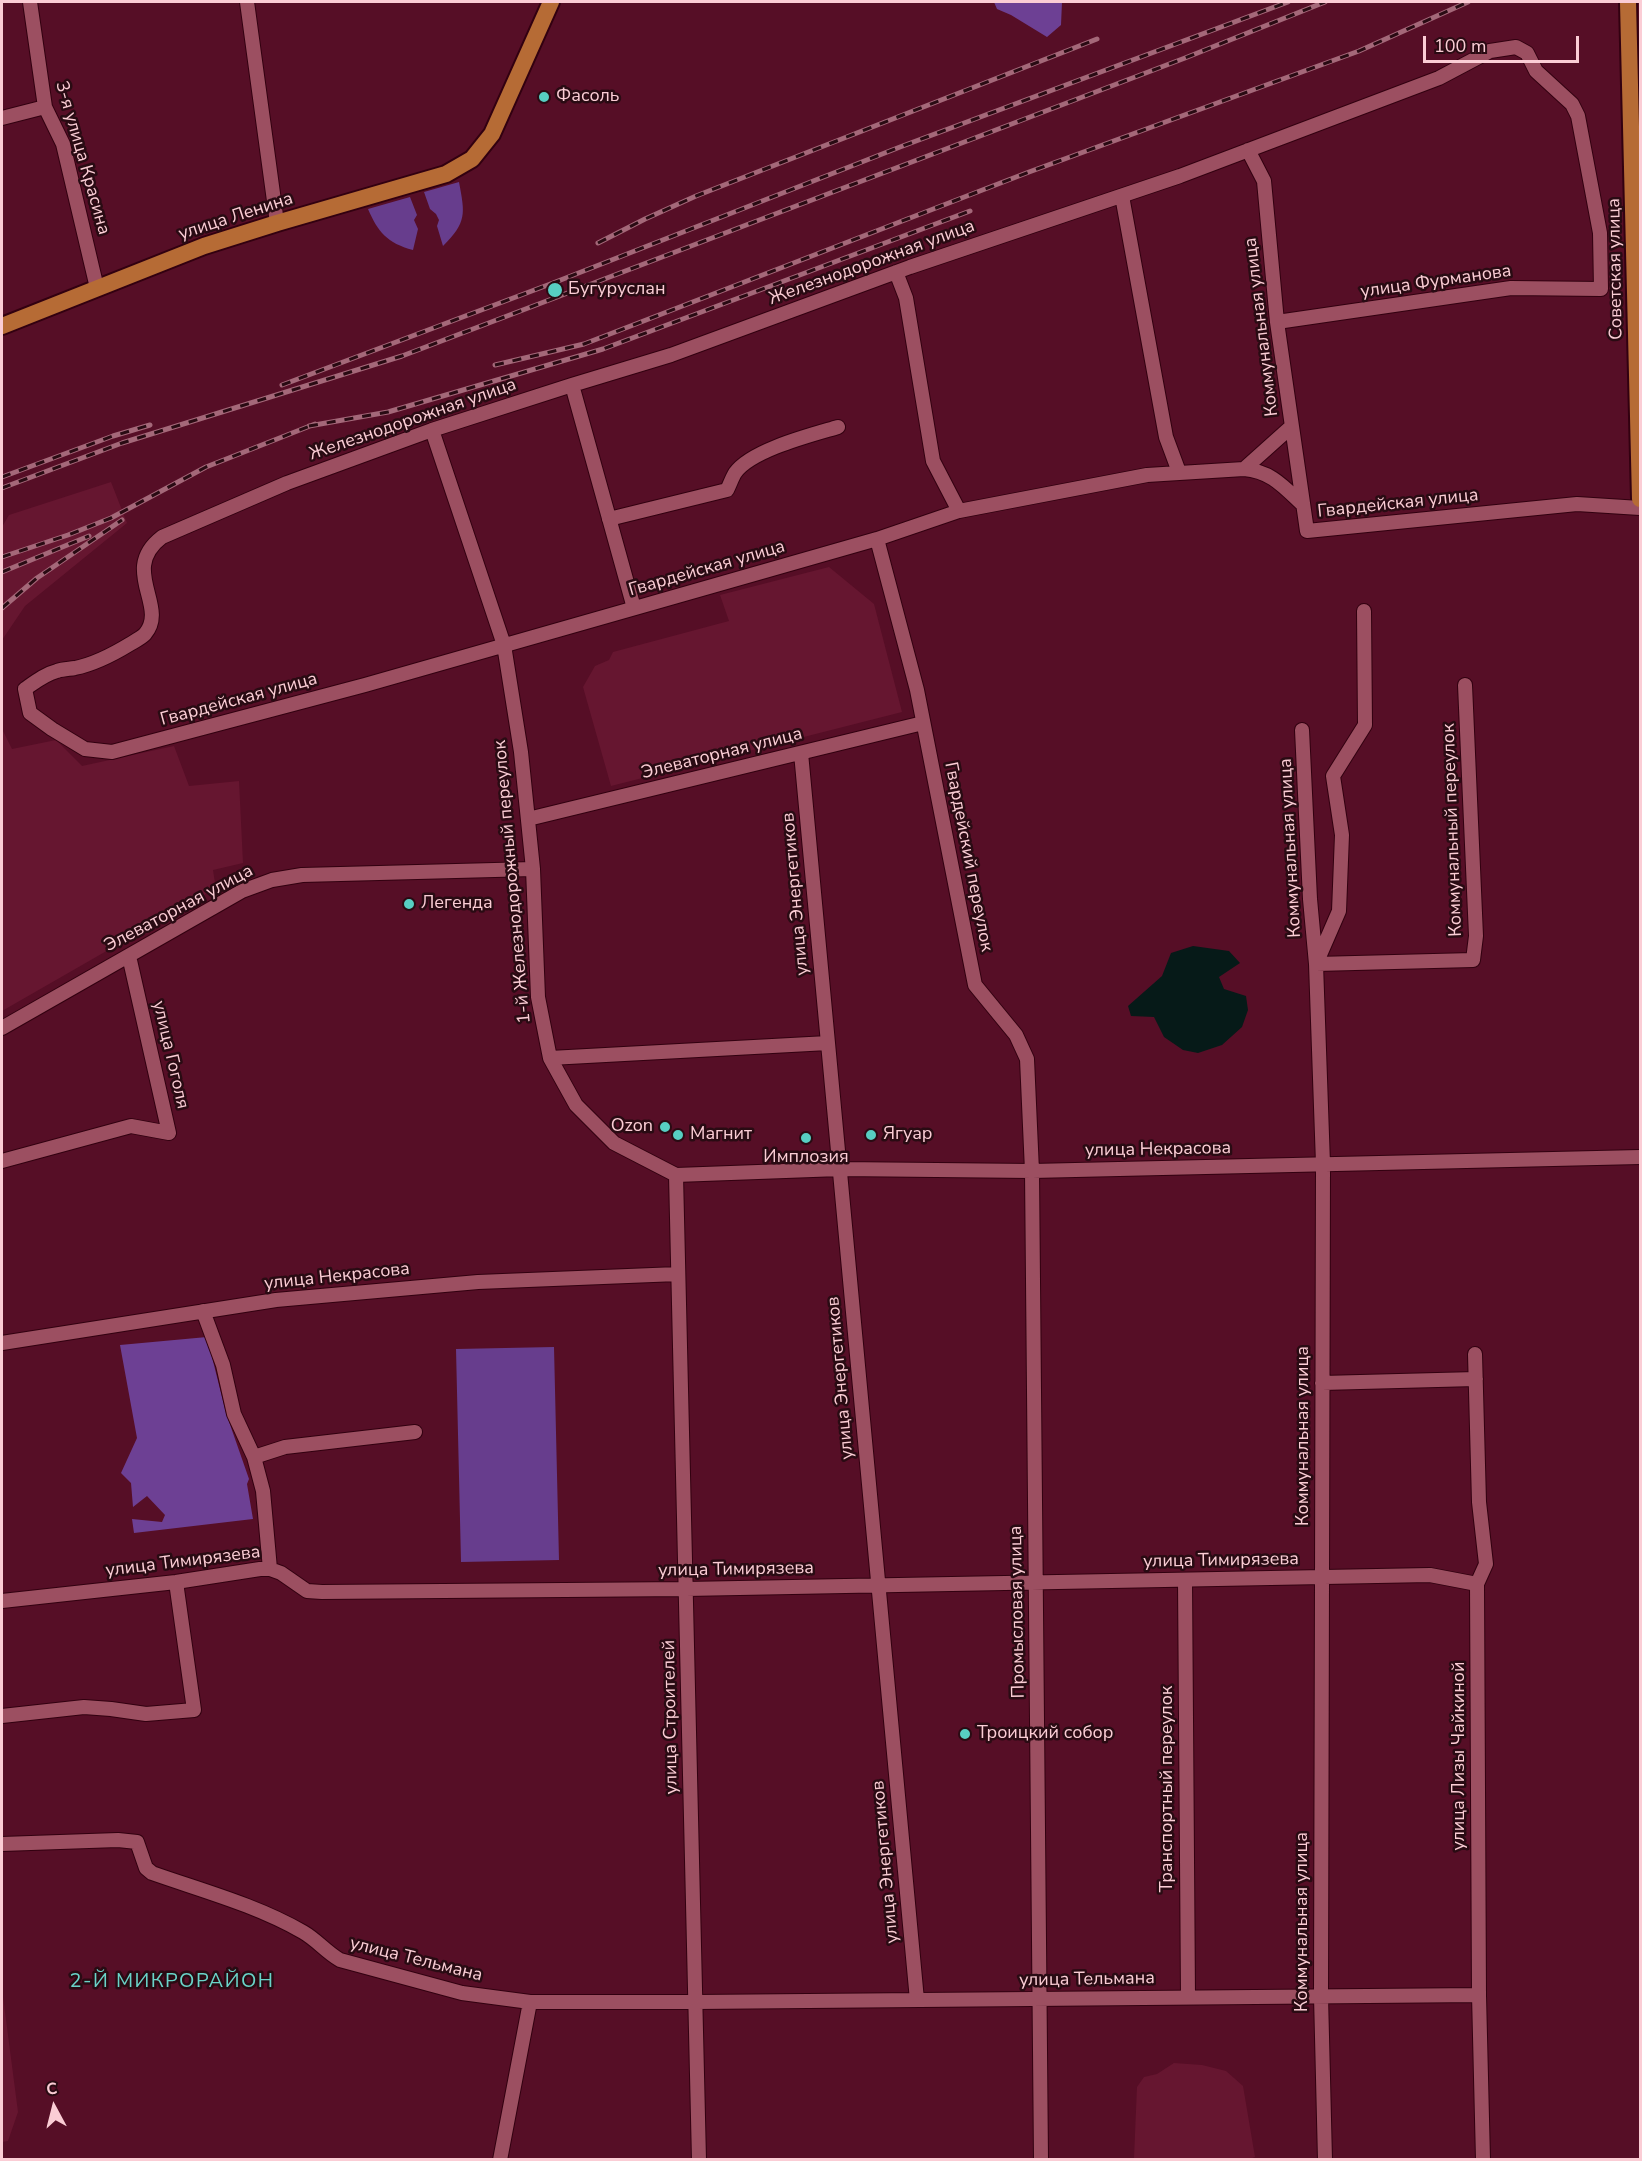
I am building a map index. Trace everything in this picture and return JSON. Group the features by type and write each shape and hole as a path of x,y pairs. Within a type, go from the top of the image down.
{"main road":[{"name":"улица Ленина","path":"2,326 204,246 446,174 472,159 492,134 551,2"},
{"name":"Советская улица","path":"1628,2 1638,272 1641,500"}],"street":[{"name":"3-я улица Красина","path":"30,2 45,107 63,144 97,288"},
{"path":"248,2 277,223"},
{"name":"Железнодорожная улица","path":"162,537 287,483 432,430 671,355 896,272 1122,196 1439,78 1490,51 1502,48 1516,47 1527,53 1536,71 1572,104 1578,116 1600,233 1601,289"},
{"path":"2,118 45,107"},
{"name":"Коммунальная улица","path":"1248,150 1264,181 1277,322 1301,503"},
{"path":"1122,196 1166,437 1179,472"},
{"path":"896,272 906,298 933,461 959,511"},
{"name":"улица Фурманова","path":"1277,322 1510,288 1601,289"},
{"path":"572,385 634,608"},
{"path":"1244,469 1292,426"},
{"path":"609,519 727,490 736,471 751,459 784,444 838,427"},
{"name":"1-й Железнодорожный переулок","path":"432,430 504,645 521,752 533,869 537,997 550,1058 576,1105 614,1143 676,1175"},
{"name":"Гвардейская улица","path":"162,537 150,547 145,563 144,582 152,606 151,624 144,635 107,658 77,668 57,670 25,689 30,713 85,749 112,752 142,745 877,539 959,511 1147,475 1258,470 1272,478 1301,503 1307,531 1577,504 1641,508"},
{"name":"Гвардейский переулок","path":"877,539 917,690 975,985 1016,1035 1028,1059 1032,1171"},
{"name":"Коммунальная улица","path":"1316,964 1339,911 1342,835 1333,776 1365,725 1364,611"},
{"name":"Коммунальный переулок","path":"1316,964 1473,960 1476,936 1466,685"},
{"name":"Элеваторная улица","path":"528,819 923,723"},
{"name":"Коммунальная улица","path":"1302,730 1310,899 1316,964 1323,1164 1321,1996 1325,2160"},
{"name":"улица Энергетиков","path":"801,753 917,2000"},
{"name":"Элеваторная улица","path":"2,1028 242,891 272,880 302,875 343,873 533,869"},
{"name":"улица Гоголя","path":"2,1161 130,1126 169,1133 129,956"},
{"path":"550,1058 828,1043"},
{"name":"улица Некрасова","path":"676,1175 840,1169 1032,1171 1641,1157"},
{"name":"Промысловая улица","path":"1032,1171 1041,2160"},
{"name":"улица Строителей","path":"676,1175 699,2160"},
{"name":"улица Некрасова","path":"2,1343 276,1300 466,1282 678,1274"},
{"path":"202,1311 223,1365 234,1414 254,1457 263,1491 270,1569"},
{"name":"улица Лизы Чайкиной","path":"1475,1354 1480,1519 1486,1564 1477,1584 1479,1995 1483,2160"},
{"path":"1322,1383 1476,1379"},
{"path":"254,1457 285,1447 415,1432"},
{"name":"улица Тимирязева","path":"2,1601 176,1582 260,1569 270,1569 281,1574 307,1591 686,1589 1430,1575 1477,1584"},
{"name":"Транспортный переулок","path":"1185,1580 1188,1997"},
{"path":"2,1716 84,1707 111,1708 146,1714 194,1710 176,1582"},
{"name":"улица Тельмана","path":"2,1844 118,1840 138,1842 146,1868 152,1874 256,1908 304,1932 340,1960 462,1993 530,2002 1479,1995"},
{"path":"500,2160 530,2002"}],"shaded area":[{"path":"994,2 1062,2 1061,25 1047,37 997,9"},
{"path":"459,182 462,217 451,238 443,246 437,226 439,220 430,209 424,192"},
{"path":"410,197 417,215 414,220 418,229 413,250 396,244 384,235 368,209"},
{"path":"111,482 127,523 25,606 2,640 2,527 9,515"},
{"path":"829,567 874,604 902,712 611,786 583,687 595,666 609,660 613,652 729,621 720,595"},
{"path":"2,729 12,749 56,740 82,766 174,746 189,786 239,781 243,863 213,870 215,883 211,891 2,1011"},
{"path":"1193,946 1229,951 1240,963 1219,977 1224,989 1246,996 1248,1010 1242,1027 1222,1045 1198,1053 1183,1050 1164,1037 1154,1017 1131,1016 1128,1006 1162,976 1171,953"},
{"path":"207,1337 226,1413 249,1479 247,1484 253,1519 134,1533 132,1519 162,1522 165,1515 147,1496 133,1507 131,1483 121,1473 137,1438 120,1345"},
{"path":"554,1347 559,1560 461,1562 456,1349"},
{"path":"2,1989 18,2112 8,2141 2,2142"},
{"path":"1174,2063 1202,2065 1226,2071 1243,2086 1255,2157 1247,2160 1134,2158 1137,2087 1144,2077 1157,2074"}],"railway":[{"path":"282,385 553,283 900,147 1288,2"},
{"path":"2,488 122,443 402,356 1185,58 1325,2"},
{"path":"495,365 584,344 1029,172 1359,51 1468,2"},
{"path":"598,243 696,196 1097,39"},
{"path":"309,426 388,412 603,349 970,211"},
{"path":"2,557 111,518 206,467 315,424"},
{"path":"2,477 113,436 150,425"},
{"path":"2,608 37,578 122,520"},
{"path":"2,572 89,536"}],"place":[{"name":"Фасоль","path":"544,97"},
{"name":"Бугуруслан","path":"555,290"},
{"name":"Легенда","path":"409,904"},
{"name":"Ozon","path":"665,1127"},
{"name":"Магнит","path":"678,1135"},
{"name":"Ягуар","path":"871,1135"},
{"name":"Имплозия","path":"806,1138"},
{"name":"Троицкий собор","path":"965,1734"}],"district":[{"name":"2-Й МИКРОРАЙОН","path":"172,1982"}]}
